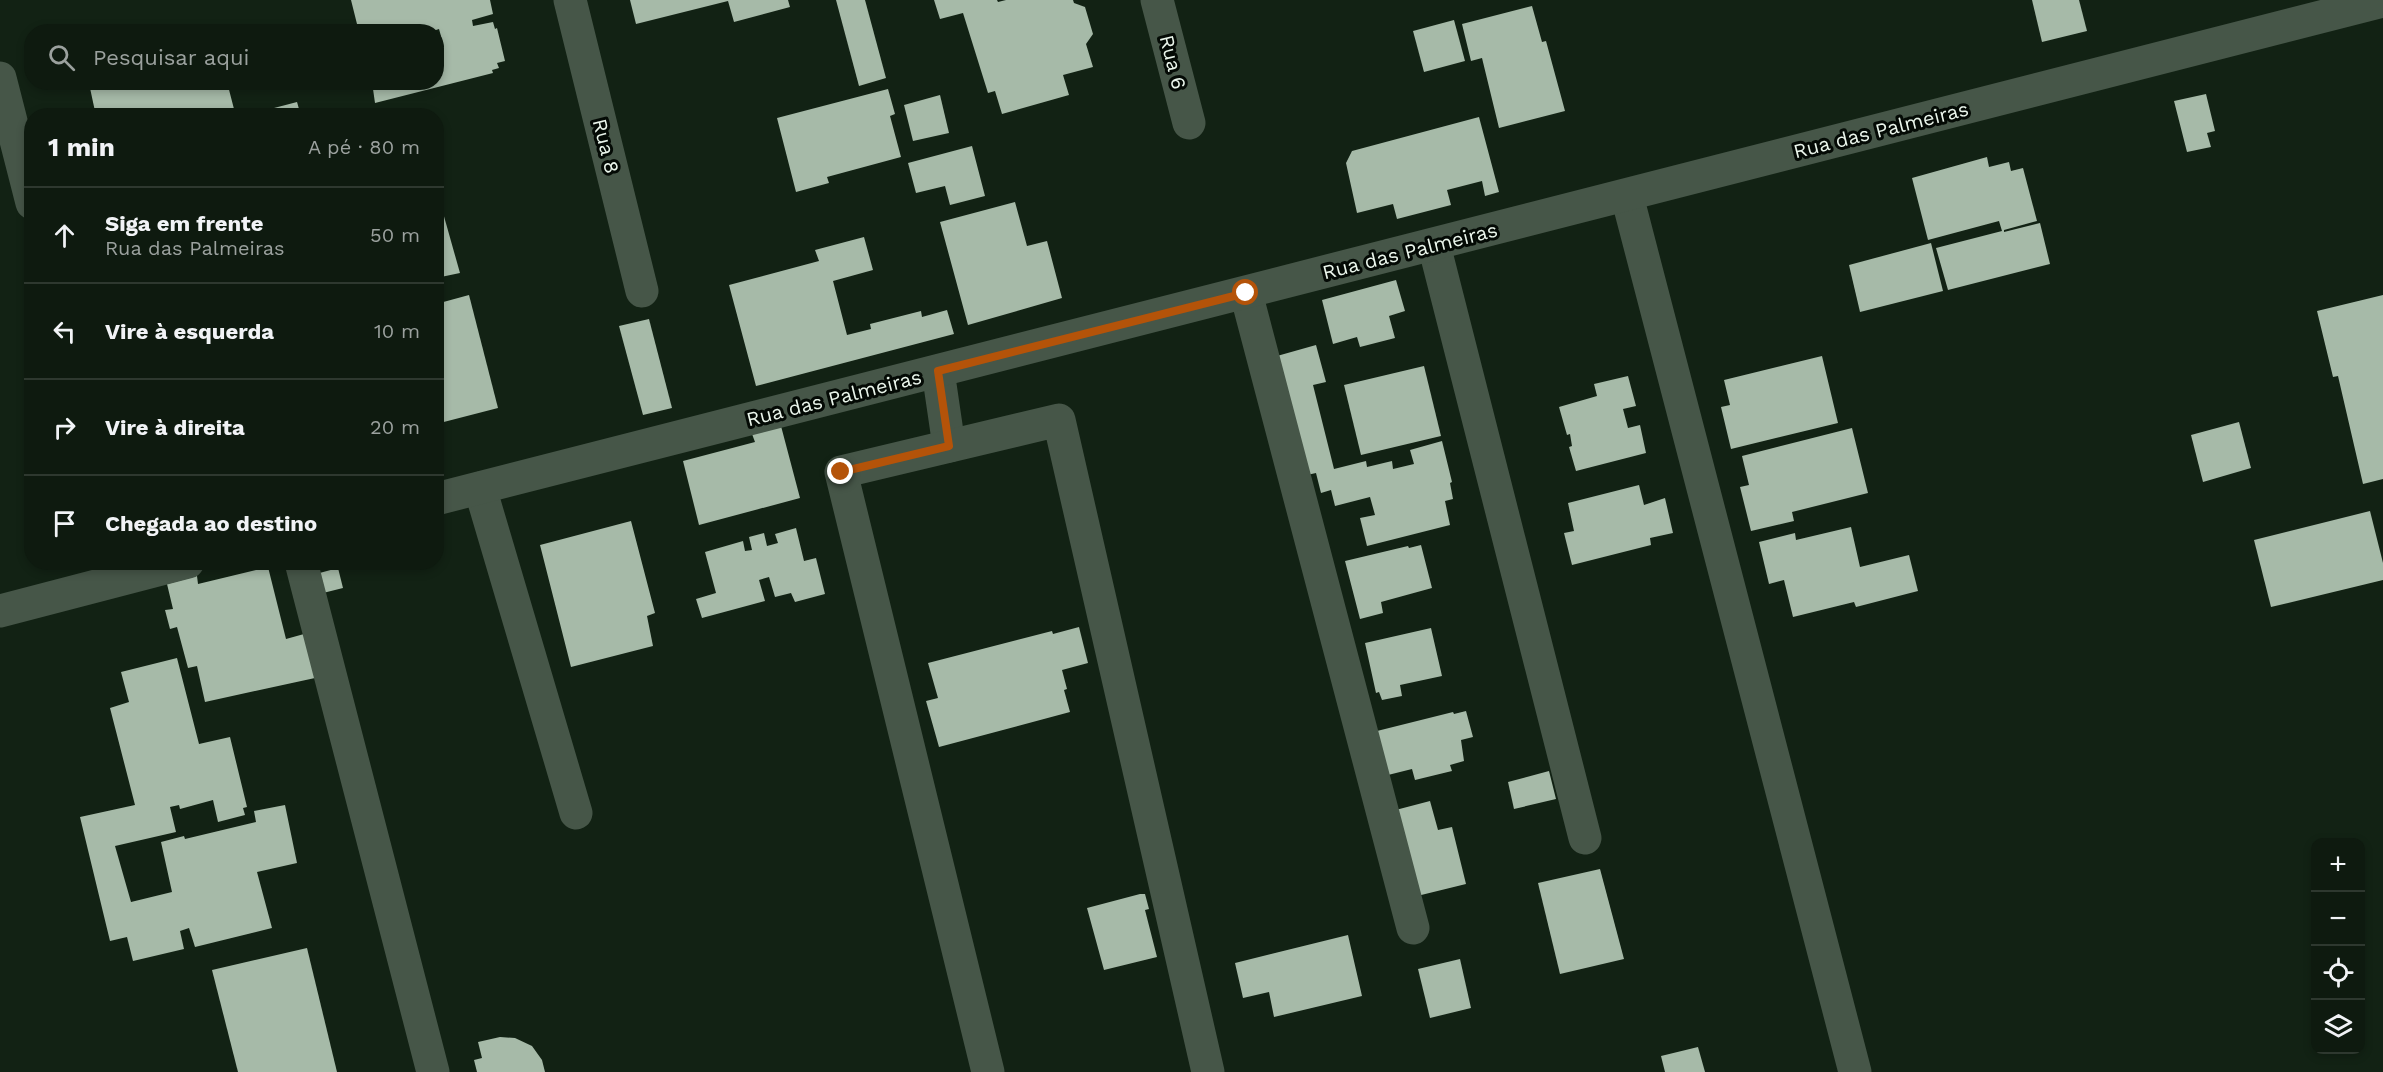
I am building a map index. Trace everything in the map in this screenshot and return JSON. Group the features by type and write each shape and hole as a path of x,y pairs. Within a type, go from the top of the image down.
{"street":[{"name":"Rua 8","path":"570,0 642,291"},
{"name":"Rua 6","path":"1157,0 1189,123"},
{"name":"Rua das Palmeiras","path":"444,497 2383,1"},
{"path":"0,78 24,172"},
{"path":"1626,196 1855,1072"},
{"path":"1434,245 1585,838"},
{"path":"1246,293 1413,928"},
{"path":"938,371 949,446"},
{"path":"988,1072 841,472 1059,420 1208,1072"},
{"path":"480,488 576,813"},
{"path":"0,611 157,570"},
{"path":"303,570 433,1072"}],"building":[{"path":"351,0 490,0 493,14 472,20 473,26 493,22 495,29 497,28 505,61 497,63 499,68 492,70 493,73 444,85 444,24 357,24"},
{"path":"630,0 788,0 790,7 734,22 728,1 636,24"},
{"path":"836,0 865,0 886,78 859,86"},
{"path":"934,0 997,0 998,2 1073,0 1074,3 1085,7 1093,34 1086,44 1093,67 1063,75 1069,95 1002,114 995,91 988,93 963,13 940,19"},
{"path":"2032,0 2079,0 2087,31 2042,42"},
{"path":"1532,6 1542,42 1546,41 1565,111 1499,128 1482,58 1471,61 1462,24"},
{"path":"1454,20 1465,61 1424,72 1413,31"},
{"path":"888,89 895,114 890,116 901,157 827,177 829,183 796,192 777,118"},
{"path":"90,90 229,90 234,108 94,108"},
{"path":"373,90 426,90 375,103"},
{"path":"2206,94 2215,131 2207,133 2211,147 2187,152 2174,101"},
{"path":"940,95 949,133 913,141 904,105"},
{"path":"297,102 299,108 274,108"},
{"path":"1479,117 1499,192 1485,196 1482,181 1447,190 1451,205 1397,219 1393,204 1357,213 1346,163 1352,151"},
{"path":"972,146 985,196 950,205 945,186 916,193 908,163"},
{"path":"1987,157 1989,167 2009,162 2011,171 2023,168 2037,221 2004,230 2004,232 2040,223 2050,264 1948,290 1936,248 2002,231 1999,221 1928,240 1912,178"},
{"path":"1015,202 1027,246 1047,241 1062,298 968,325 940,222"},
{"path":"444,216 460,273 444,276"},
{"path":"864,237 873,270 833,281 847,335 871,329 870,324 921,311 922,317 947,310 954,334 756,386 729,285 819,261 815,250"},
{"path":"1931,243 1943,291 1860,312 1849,265"},
{"path":"1396,280 1405,311 1389,316 1395,338 1360,347 1357,337 1333,344 1322,300"},
{"path":"469,295 498,408 444,422 444,302"},
{"path":"2383,295 2383,479 2363,484 2338,376 2333,377 2317,311"},
{"path":"649,319 672,408 643,415 619,326"},
{"path":"1316,345 1326,382 1313,385 1334,469 1366,461 1367,467 1392,461 1393,469 1414,464 1410,450 1442,441 1452,482 1450,483 1453,499 1445,501 1450,525 1367,546 1360,518 1375,515 1370,497 1335,506 1331,490 1321,493 1316,473 1307,475 1277,356"},
{"path":"1822,356 1838,423 1731,449 1721,407 1730,405 1724,380"},
{"path":"1424,366 1441,436 1361,455 1344,385"},
{"path":"1628,376 1636,406 1623,409 1628,428 1640,425 1646,453 1576,471 1569,447 1572,446 1570,434 1567,435 1559,407 1597,396 1594,384"},
{"path":"2239,422 2251,468 2203,482 2191,435"},
{"path":"781,426 800,498 699,525 683,461 755,442 752,434"},
{"path":"1852,428 1868,493 1792,512 1794,521 1751,531 1740,487 1749,485 1742,456"},
{"path":"1639,485 1644,505 1665,498 1673,533 1650,538 1651,545 1572,565 1564,533 1574,531 1568,503"},
{"path":"2370,511 2383,563 2383,580 2271,607 2254,540"},
{"path":"631,521 655,613 647,616 653,646 571,667 540,545"},
{"path":"1851,527 1860,567 1909,555 1918,591 1856,607 1854,602 1793,617 1784,580 1769,584 1759,542 1795,533 1796,540"},
{"path":"796,528 804,561 816,558 825,594 795,602 791,593 775,597 769,577 759,580 765,601 702,618 696,599 716,593 705,552 743,541 745,551 752,550 749,537 764,533 767,546 778,543 775,534"},
{"path":"1421,545 1432,588 1381,602 1383,613 1360,619 1345,561"},
{"path":"256,570 269,570 286,639 304,634 315,678 205,702 197,666 188,668 177,627 170,629 165,610 173,609 167,584 197,576 198,584"},
{"path":"338,570 343,588 303,598 290,581"},
{"path":"1079,627 1088,663 1062,670 1070,712 939,747 926,701 938,698 928,663 1052,631 1053,634"},
{"path":"1431,628 1442,676 1400,685 1402,696 1382,700 1379,692 1376,693 1365,643"},
{"path":"177,658 199,744 230,737 247,807 243,808 245,815 218,822 213,800 180,809 179,805 170,807 176,832 115,846 131,902 172,892 161,842 184,836 185,839 256,822 254,811 285,805 297,863 257,872 272,928 195,947 189,928 180,931 184,949 133,961 127,937 110,941 80,817 135,805 110,708 129,702 121,672"},
{"path":"1466,711 1473,737 1461,740 1464,761 1450,765 1452,771 1415,780 1412,769 1388,775 1377,731 1453,712 1454,714"},
{"path":"1549,771 1556,799 1514,809 1508,782"},
{"path":"1430,801 1438,830 1452,827 1466,884 1409,898 1388,812"},
{"path":"1600,869 1624,959 1560,974 1538,883"},
{"path":"1145,894 1149,909 1145,910 1157,957 1104,970 1087,908"},
{"path":"1348,935 1362,996 1274,1017 1269,992 1243,998 1235,963"},
{"path":"307,948 337,1072 238,1072 212,970"},
{"path":"1460,959 1471,1008 1430,1018 1418,969"},
{"path":"500,1037 515,1038 532,1046 542,1060 545,1072 477,1072 474,1060 482,1058 478,1042"},
{"path":"1698,1047 1705,1072 1665,1072 1661,1056"}],"route":[{"path":"841,472 949,446 938,371 1246,293"}]}
